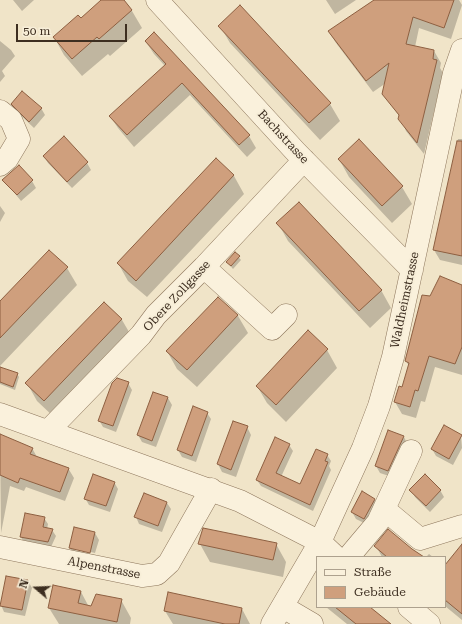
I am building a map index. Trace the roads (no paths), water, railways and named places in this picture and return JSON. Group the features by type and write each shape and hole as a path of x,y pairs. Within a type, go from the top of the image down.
{"street":[{"name":"Bachstrasse","path":"157,0 304,160 412,270"},
{"name":"Waldheimstrasse","path":"277,615 320,542 363,448 379,406 393,357 412,270 455,101 454,73 462,50"},
{"path":"0,112 11,120 18,139 7,159 0,165"},
{"name":"Obere Zollgasse","path":"48,431 148,326 156,315 209,271 304,160"},
{"path":"209,271 225,276 260,309"},
{"path":"209,271 272,329 286,314"},
{"path":"0,414 211,490 270,515 320,542 341,546 348,556 378,522 411,451"},
{"name":"Alpenstrasse","path":"0,547 142,576 157,574 169,563 211,490"},
{"path":"384,509 420,538 462,526"},
{"path":"409,608 429,624"},
{"path":"277,615 312,624"}]}
